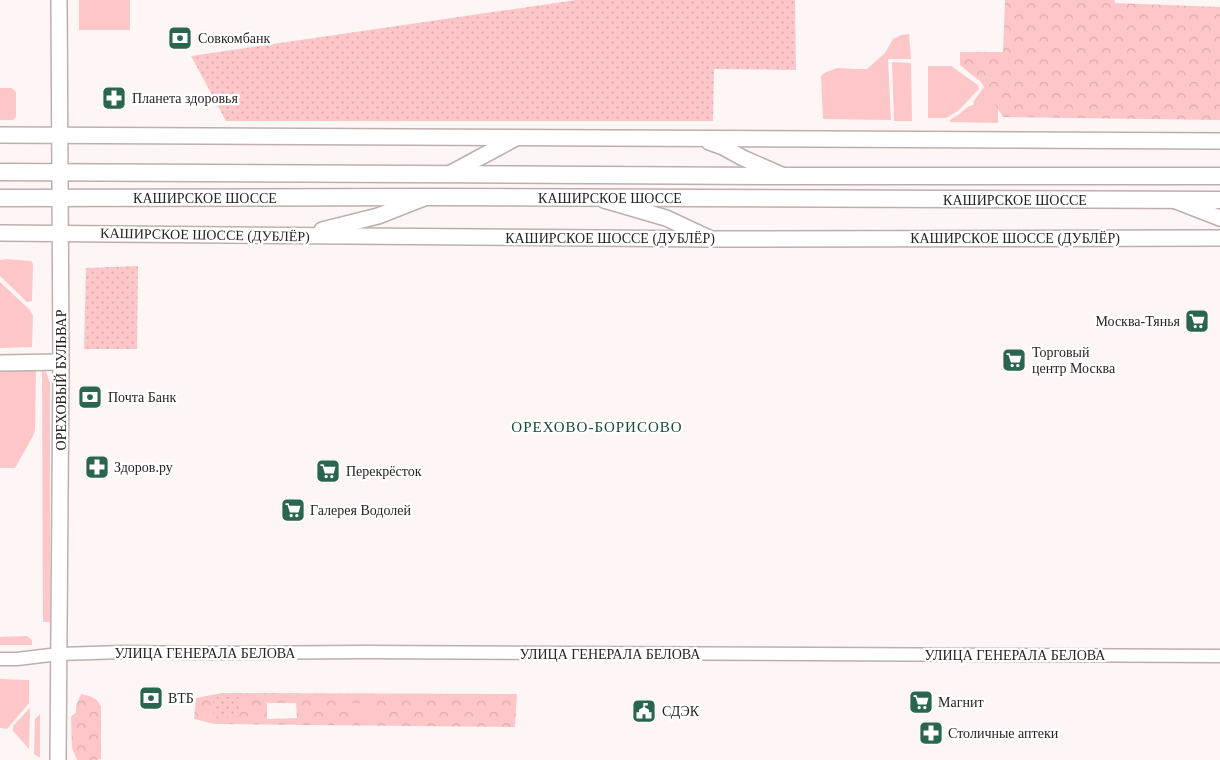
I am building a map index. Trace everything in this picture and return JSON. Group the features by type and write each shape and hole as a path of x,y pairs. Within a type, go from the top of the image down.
{"main road":[{"name":"ОРЕХОВЫЙ БУЛЬВАР","path":"58,760 61,362 59,0"},
{"path":"0,136 1220,141"},
{"path":"449,174 516,138"},
{"path":"698,139 723,147 785,176"},
{"name":"КАШИРСКОЕ ШОССЕ","path":"0,172 1220,176"},
{"path":"296,236 378,216 427,197"},
{"name":"КАШИРСКОЕ ШОССЕ","path":"0,198 427,197 1220,200"},
{"path":"598,198 666,218 713,239"},
{"path":"1172,200 1220,218"},
{"name":"КАШИРСКОЕ ШОССЕ (ДУБЛЁР)","path":"0,233 713,239 1220,238"},
{"path":"0,363 61,362"}],"street":[{"name":"УЛИЦА ГЕНЕРАЛА БЕЛОВА","path":"0,659 59,654 124,652 1220,656"}],"green space":[{"path":"79,0 130,0 130,30 79,30"},
{"path":"576,0 795,0 796,70 714,69 713,121 226,121 191,56"},
{"path":"1005,0 1114,0 1115,3 1220,7 1220,120 1003,117 981,82 960,65 960,52 1003,52"},
{"path":"909,34 911,59 888,59 891,120 823,119 821,76 838,68 867,69 885,53 893,39"},
{"path":"892,62 911,63 912,121 894,121"},
{"path":"928,66 951,66 978,85 979,89 958,111 946,118 928,118"},
{"path":"984,87 998,89 998,123 950,122 951,119 974,104 973,102"},
{"path":"0,88 12,88 16,92 16,117 13,120 0,120"},
{"path":"0,260 31,261 33,264 32,301 27,302 0,276"},
{"path":"138,266 137,349 84,349 86,268"},
{"path":"0,282 30,310 33,316 32,347 0,348"},
{"path":"0,368 36,369 35,430 15,468 0,468"},
{"path":"42,370 46,372 50,383 50,622 43,622"},
{"path":"27,636 32,640 32,645 0,645 0,637"},
{"path":"0,679 29,680 29,703 7,729 0,728"},
{"path":"222,693 517,694 515,727 215,724 194,719 196,698","holes":["267,703 296,703 297,718 267,719","348,703 376,703 376,717 348,717"]},
{"path":"81,694 95,699 101,706 101,759 77,760 72,748 71,717 76,712 76,706"},
{"path":"213,697 238,697 239,717 213,718"},
{"path":"348,703 376,703 376,717 348,717"},
{"path":"30,708 29,749 13,731 13,726"},
{"path":"40,714 40,758 34,754 35,719"}],"place":[{"name":"Совкомбанк","path":"180,38"},
{"name":"Планета здоровья","path":"114,98"},
{"name":"Москва-Тянья","path":"1197,321"},
{"name":"Торговый центр Москва","path":"1014,360"},
{"name":"Почта Банк","path":"90,397"},
{"name":"Здоров.ру","path":"97,467"},
{"name":"Перекрёсток","path":"328,471"},
{"name":"Галерея Водолей","path":"293,510"},
{"name":"ВТБ","path":"151,698"},
{"name":"Магнит","path":"921,702"},
{"name":"СДЭК","path":"644,711"},
{"name":"Столичные аптеки","path":"931,733"}],"district":[{"name":"ОРЕХОВО-БОРИСОВО","path":"597,427"}]}
